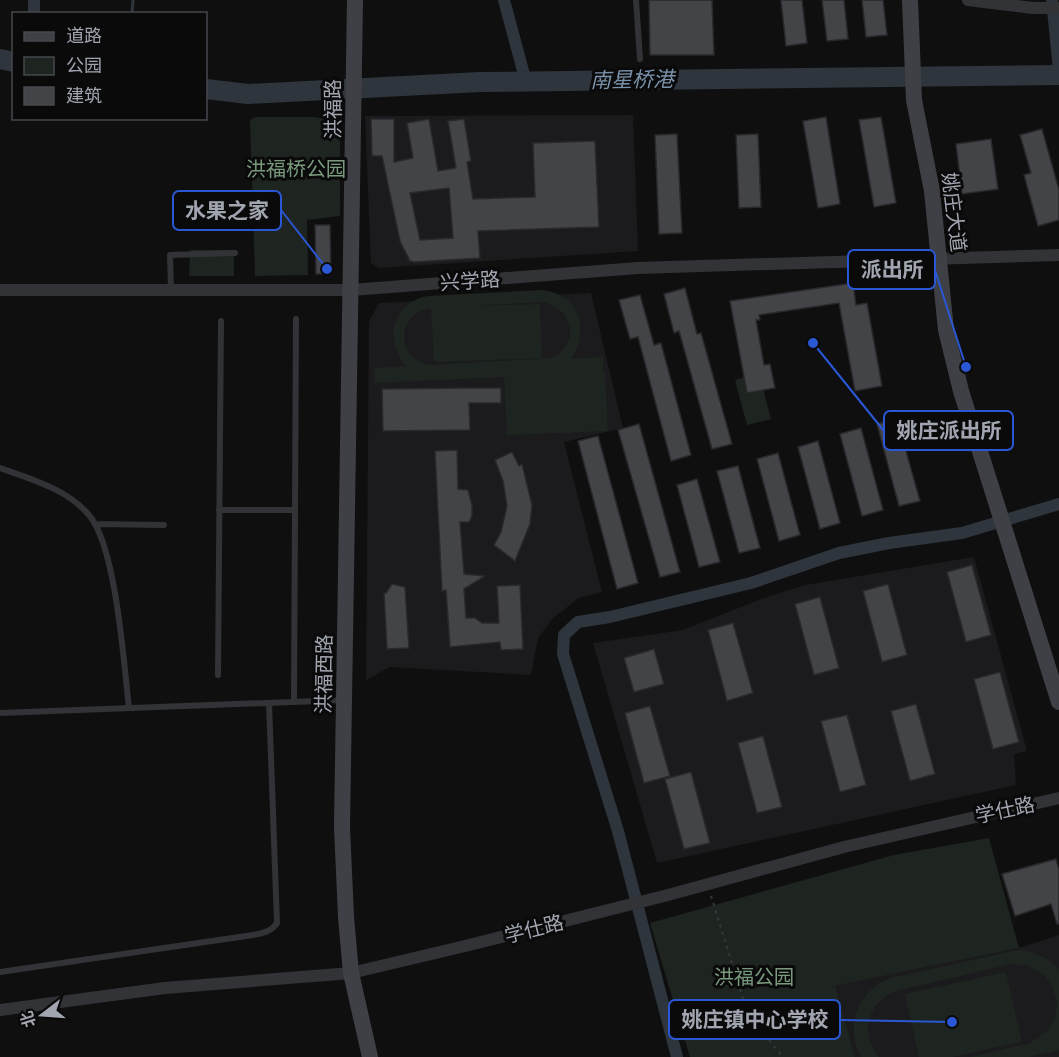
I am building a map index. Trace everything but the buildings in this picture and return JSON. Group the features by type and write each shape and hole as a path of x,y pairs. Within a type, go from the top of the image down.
{"street":[{"name":"洪福路","path":"351,290 355,0"},
{"name":"姚庄大道","path":"910,0 914,100 932,191 946,330 959,383 1059,702"},
{"path":"968,0 1033,8 1059,8"},
{"name":"兴学路","path":"0,290 351,290 638,268 1059,255"},
{"name":"洪福西路","path":"351,290 342,827 351,973 370,1057"},
{"name":"学仕路","path":"0,1011 165,988 351,973 668,895 844,847 1059,798"}],"lane":[{"path":"636,0 640,59"},
{"path":"171,289 170,255 235,253"},
{"path":"294,702 296,319"},
{"path":"218,675 220,321"},
{"path":"0,468 63,494 89,515 100,533 108,562 129,708"},
{"path":"219,510 295,510"},
{"path":"95,524 164,525"},
{"path":"0,713 344,700"},
{"path":"0,972 253,935 268,932 274,928 277,923 269,703"}],"path":[{"path":"707,884 748,1015 783,1057"}],"shaded area":[{"path":"633,115 638,251 379,268 371,263 365,116"},
{"path":"591,293 623,428 564,442 602,592 579,598 553,618 538,638 531,675 390,667 366,680 369,321 379,303"},
{"path":"974,557 1027,751 1014,754 1016,785 657,863 593,643 683,630 764,598 805,585"},
{"path":"1059,935 1059,1057 855,1057 834,986 1019,948"}],"green space":[{"name":"洪福桥公园","path":"256,117 315,117 340,122 340,216 307,220 308,275 255,276 250,120"},
{"path":"190,250 234,250 234,276 189,276"},
{"path":"541,290 565,298 578,314 580,325 577,348 571,359 603,357 608,431 507,435 504,377 375,383 374,368 406,366 395,345 395,324 407,306 428,296","holes":["541,302 552,305 567,318 570,336 561,352 551,358 430,365 410,354 406,345 404,336 411,318 431,308 434,362 542,358 540,304 473,306"]},
{"path":"759,373 771,419 747,425 735,380"},
{"name":"洪福公园","path":"989,838 1019,948 835,986 855,1057 690,1057 650,923 894,855"},
{"path":"1018,950 1040,955 1059,969 1059,1050 1030,1057 969,1057 1030,1043 1047,1031 1054,1021 1057,1004 1053,988 1043,974 1029,966 1012,964 889,994 874,1008 868,1027 869,1038 879,1057 861,1057 856,1045 854,1022 862,1001 879,984 890,978"},
{"path":"1006,972 1022,1042 952,1057 919,1057 905,994"}],"waterway":[{"path":"34,0 34,12"},
{"path":"132,12 133,0"},
{"path":"504,0 526,82"},
{"path":"1052,0 1059,70"},
{"name":"南星桥港","path":"0,59 12,62"},
{"name":"南星桥港","path":"207,89 248,94 480,82 1059,75"},
{"path":"677,1057 618,831 563,654 564,635 578,622 610,617 751,583 839,553 889,543 962,533 1059,504"}],"place":[{"name":"水果之家","path":"327,269"},
{"name":"姚庄派出所","path":"813,343"},
{"name":"派出所","path":"966,367"},
{"name":"姚庄镇中心学校","path":"952,1022"}]}
